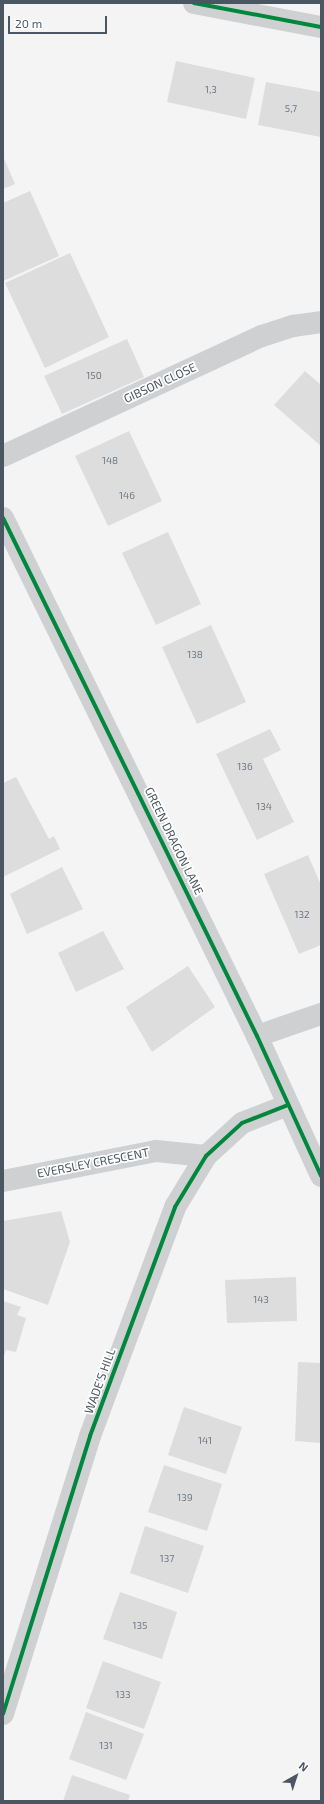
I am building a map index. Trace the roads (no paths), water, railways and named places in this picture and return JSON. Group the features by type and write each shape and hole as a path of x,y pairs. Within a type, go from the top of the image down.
{"street":[{"path":"194,3 321,27"},
{"name":"GIBSON CLOSE","path":"3,456 262,336 293,326 321,322"},
{"name":"GREEN DRAGON LANE","path":"3,518 257,1036 321,1176"},
{"path":"257,1036 321,1014"},
{"name":"WADE'S HILL","path":"3,1714 90,1436 175,1207 206,1156 242,1123 288,1105"},
{"name":"EVERSLEY CRESCENT","path":"3,1181 156,1151 206,1156"}]}
